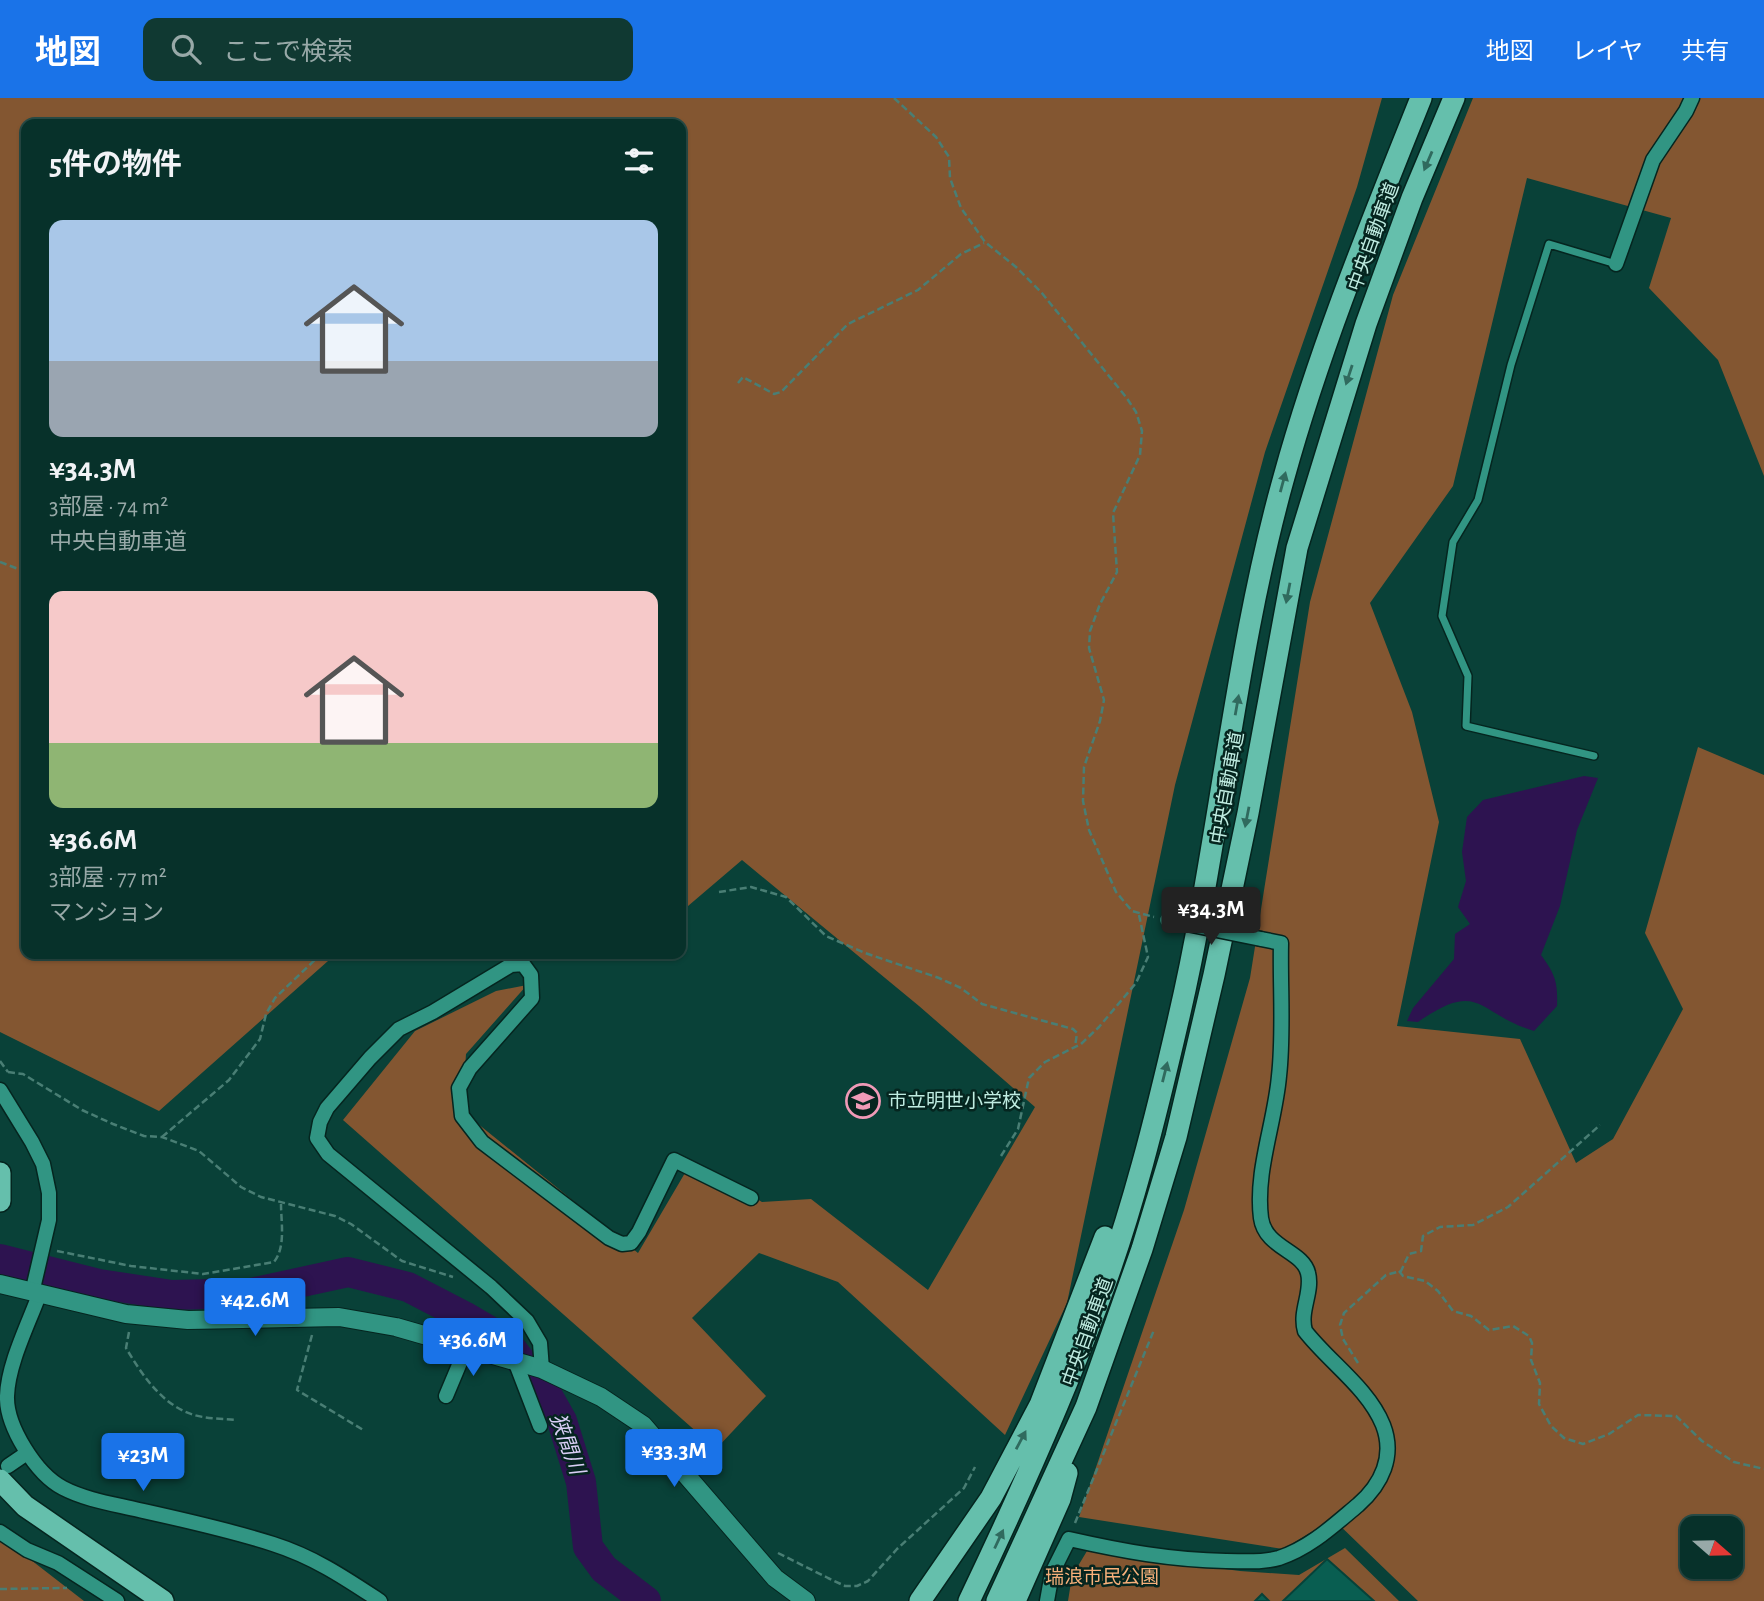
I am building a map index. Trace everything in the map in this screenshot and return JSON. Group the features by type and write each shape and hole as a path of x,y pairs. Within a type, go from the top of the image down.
{"highway":[{"name":"中央自動車道","path":"969,1601 1051,1425 1100,1299 1131,1202 1179,1019 1258,587 1283,479 1328,334 1421,98"},
{"name":"中央自動車道","path":"997,1601 1086,1407 1142,1249 1176,1138 1248,813 1297,548 1366,324 1412,198 1454,98"},
{"path":"920,1601 991,1498 1040,1405 1101,1251 1142,1117 1157,1103"},
{"path":"0,1173 0,1201"},
{"path":"1014,1601 1060,1499 1086,1407"},
{"path":"4,1473 25,1506 163,1601"}],"street":[{"path":"1616,264 1653,160 1692,98"},
{"path":"1047,1601 1052,1573 1069,1539 1167,1558 1266,1562 1315,1541 1364,1499 1379,1482 1387,1462 1383,1426 1375,1409 1305,1331 1302,1321 1308,1273 1304,1264 1272,1241 1262,1223 1260,1185 1279,1078 1281,943 1167,920"},
{"path":"542,1369 540,1343 527,1321 491,1287 328,1154 317,1138 320,1122 327,1108 399,1029 433,1012 511,965 523,964 531,975 532,998 470,1068 459,1088 462,1116 482,1142 609,1238 622,1244 631,1243 639,1232 674,1160 751,1198"},
{"path":"0,1090 43,1164 49,1193 49,1220 41,1247 36,1294 10,1376 7,1398 13,1425 27,1453 44,1473 62,1488 101,1502 258,1540 308,1556 380,1601"},
{"path":"0,1284 133,1315 188,1320 339,1317 396,1327 542,1369 601,1397 643,1425 775,1578 806,1601"},
{"path":"446,1396 473,1348"},
{"path":"515,1361 540,1426"},
{"path":"4,1473 27,1453"},
{"path":"0,1532 27,1550 58,1563 117,1601"}],"lane":[{"path":"1594,756 1466,726 1468,676 1442,616 1453,542 1478,500 1511,365 1549,244 1616,264"}],"path":[{"path":"894,98 936,137 949,157 950,178 961,208 985,242 1041,292 1136,412 1142,431 1140,455 1113,513 1117,572 1100,604 1090,631 1089,648 1104,699 1100,721 1084,767 1083,801 1089,830 1123,904 1139,915 1167,920"},
{"path":"738,383 743,377 774,394 780,391 848,324 918,290 961,254 985,242"},
{"path":"0,562 21,570"},
{"path":"719,892 751,887 786,897 826,936 865,953 939,978 961,988 982,1004 1073,1029 1077,1033 1075,1047"},
{"path":"1001,1156 1018,1129 1029,1078 1045,1062 1075,1047 1099,1027 1143,970 1148,957 1139,915"},
{"path":"162,1137 229,1080 260,1040 266,1014 275,998 316,959"},
{"path":"0,1061 8,1072 23,1074 82,1110 144,1136 162,1137 199,1151 241,1187 261,1198 335,1216 402,1261 458,1279"},
{"path":"1359,1364 1343,1339 1340,1325 1344,1313 1386,1275 1399,1271 1409,1254 1421,1251 1423,1236 1440,1227 1474,1225 1508,1207 1600,1125"},
{"path":"41,1247 131,1266 203,1274 220,1273 275,1262 282,1241 281,1204"},
{"path":"1399,1271 1403,1276 1425,1281 1438,1291 1453,1311 1471,1316 1489,1329 1513,1326 1529,1336 1532,1343 1531,1360 1540,1383 1539,1404 1551,1426 1564,1437 1583,1444 1609,1434 1638,1415 1676,1416 1702,1441 1734,1462 1764,1469"},
{"path":"133,1315 126,1348 155,1390 176,1408 201,1417 237,1419"},
{"path":"316,1318 297,1390 365,1431"},
{"path":"1069,1539 1154,1330"},
{"path":"743,1540 759,1542 845,1586 857,1586 868,1581 897,1549 964,1488 975,1467"},
{"path":"0,1589 98,1588"}],"green space":[{"path":"0,98 1382,98 1357,187 1265,452 1175,785 1067,1303 1005,1435 838,1282 759,1253 692,1318 766,1396 716,1449 343,1120 415,1031 496,991 527,985 466,1054 462,1111 638,1253 692,1161 762,1202 811,1199 928,1290 1035,1107 919,1006 742,860 686,908 686,119 21,119 21,959 339,959 328,961 159,1111 0,1032"},
{"path":"1473,98 1764,98 1764,476 1718,360 1649,288 1671,218 1527,178 1453,486 1370,603 1412,712 1439,822 1397,1026 1520,1039 1576,1163 1613,1139 1683,1009 1645,933 1698,747 1764,775 1764,1601 1418,1601 1333,1519 1283,1549 1079,1517 1184,1210 1250,978 1310,602 1393,295"},
{"path":"0,1536 84,1601 0,1601"},
{"name":"瑞浪市民公園","path":"1345,1548 1399,1601 1068,1601 1072,1576 1087,1551 1240,1571 1299,1575"}],"shaded area":[{"path":"1584,776 1598,778 1577,830 1560,906 1541,955 1555,979 1557,1006 1534,1031 1467,1001 1455,1002 1418,1022 1407,1021 1413,1008 1454,959 1455,934 1470,924 1458,907 1466,881 1462,852 1467,817 1483,800"}],"building":[{"path":"1327,1559 1374,1601 1283,1601"},
{"path":"1262,1594 1269,1601 1255,1601"}],"waterway":[{"name":"狭間川","path":"0,1259 99,1284 172,1295 251,1293 348,1272 408,1287 464,1316 505,1340 549,1398 562,1421 581,1482 588,1547 604,1569 646,1601"}],"place":[{"name":"市立明世小学校","path":"863,1101"}]}
